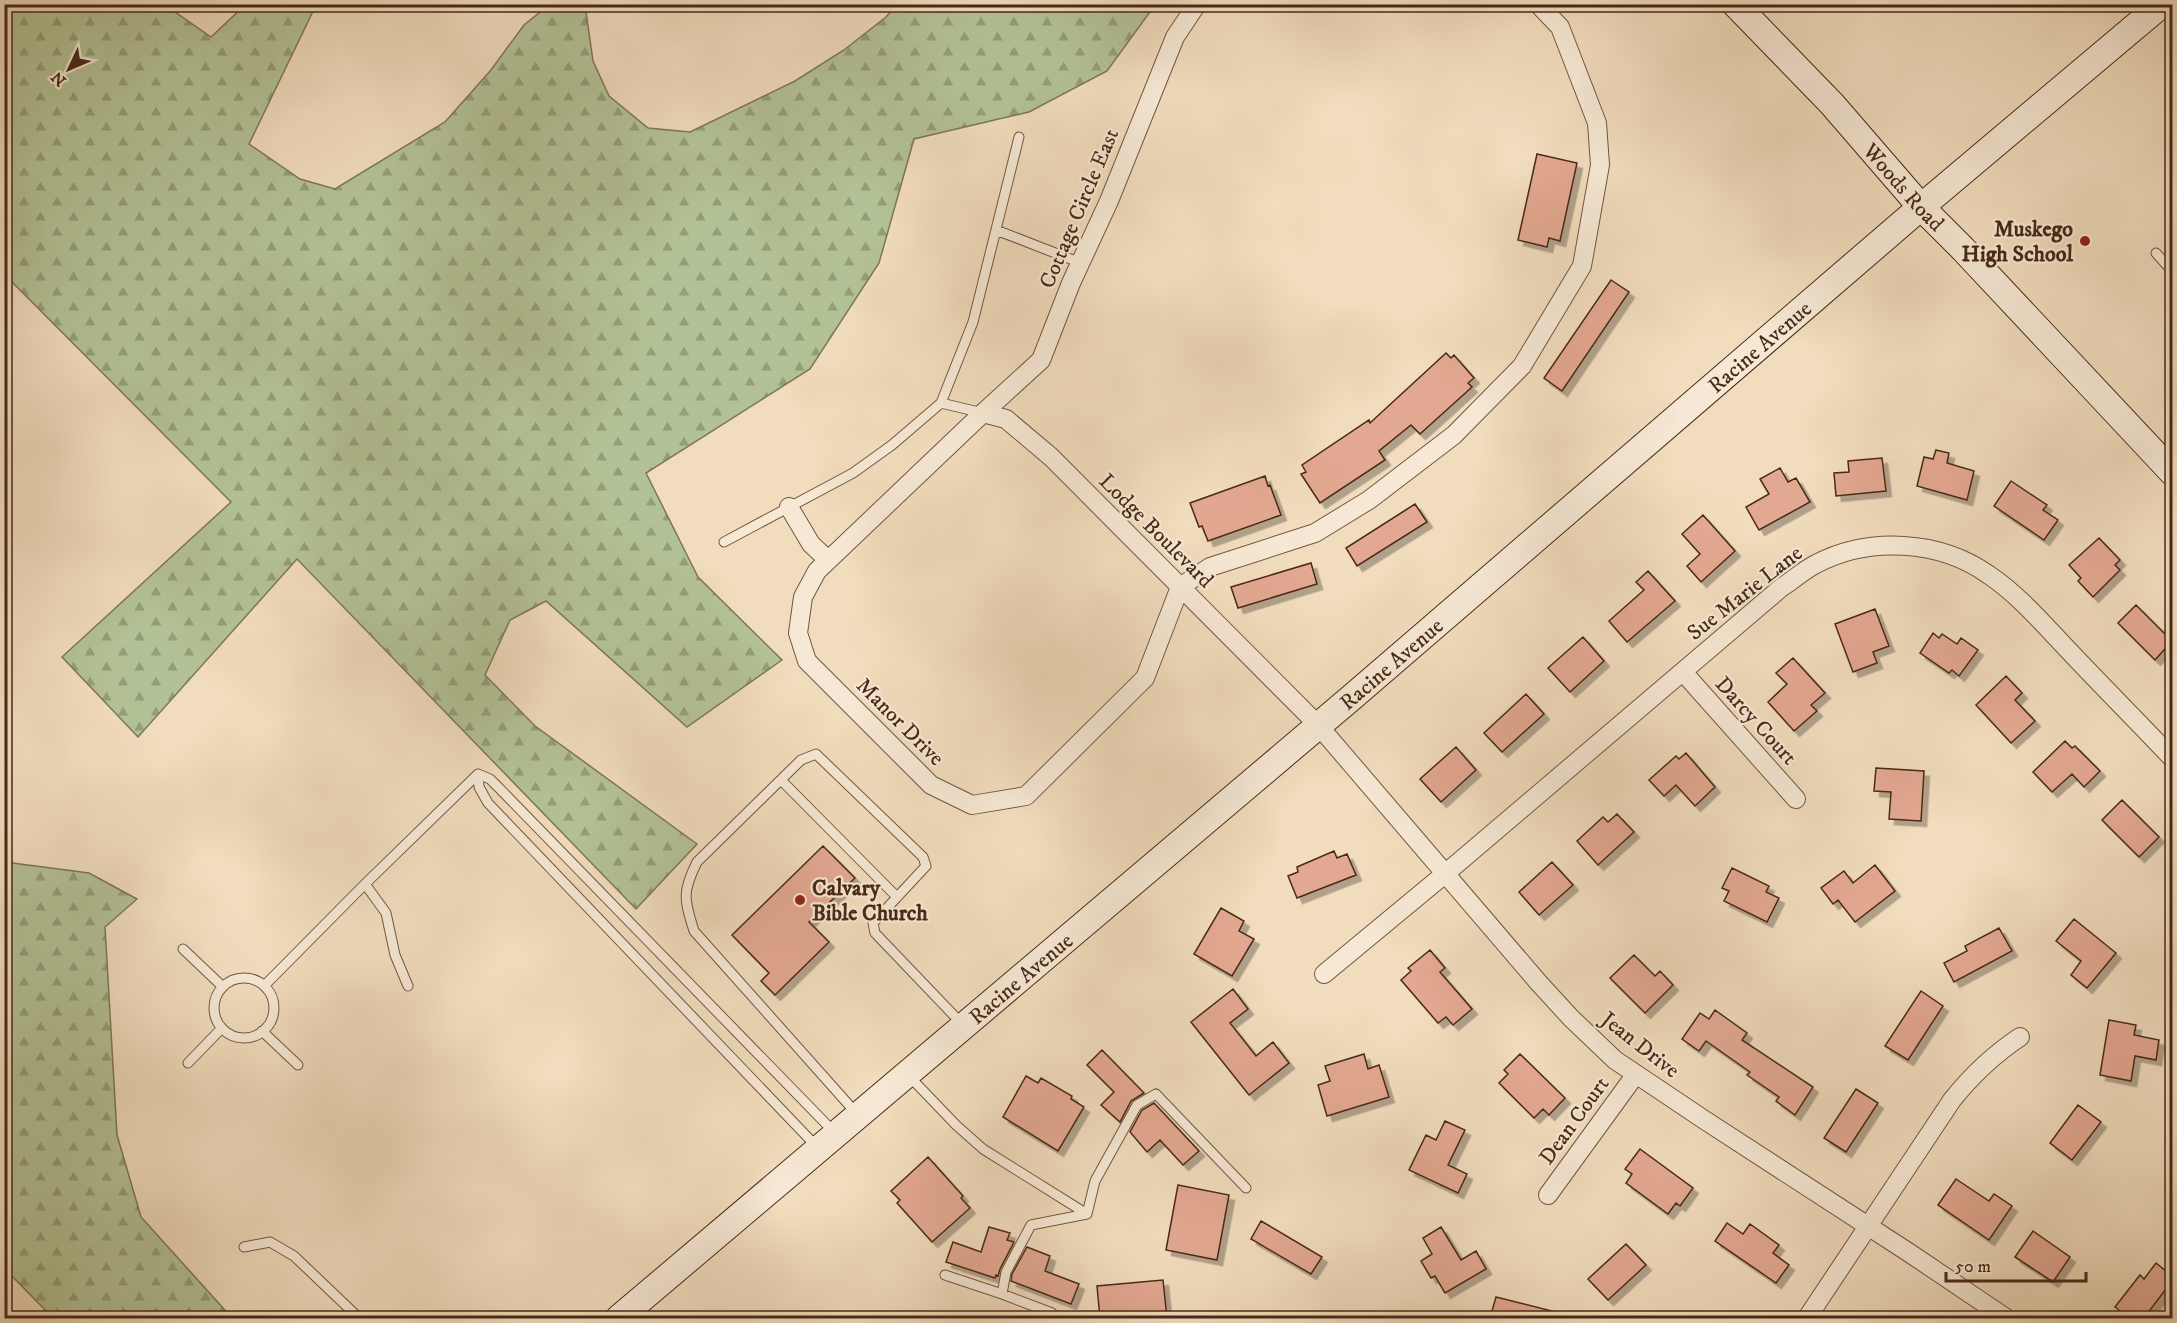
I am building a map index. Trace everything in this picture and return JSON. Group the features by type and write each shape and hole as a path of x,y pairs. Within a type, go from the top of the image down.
{"main road":[{"name":"Woods Road","path":"1735,4 1832,104 1921,207 2172,472"},
{"name":"Racine Avenue","path":"620,1318 1318,725 1921,207 2162,4"}],"street":[{"name":"Cottage Circle East","path":"983,413 1041,360 1109,201 1175,37 1197,4"},
{"path":"1180,587 1210,567 1316,534 1369,500 1454,435 1522,366 1582,266 1600,165 1597,123 1560,27 1538,4"},
{"name":"Lodge Boulevard","path":"983,413 1006,419 1051,457 1318,725"},
{"name":"Manor Drive","path":"983,413 817,571 803,597 798,633 807,661 931,785 972,805 1026,796 1145,678 1180,587"},
{"path":"789,507 811,544 828,560"},
{"name":"Sue Marie Lane","path":"1324,974 1774,594 1816,564 1856,549 1890,546 1922,548 1954,556 1991,575 2052,634 2172,758"},
{"name":"Darcy Court","path":"1683,672 1796,799"},
{"name":"Jean Drive","path":"1318,725 1538,982 1571,1018 1616,1060 2006,1318"},
{"path":"1807,1318 1952,1100 1972,1075 1996,1053 2020,1037"},
{"name":"Dean Court","path":"1548,1195 1636,1074"}],"lane":[{"path":"724,542 853,473 892,445 941,404 973,322 1019,138"},
{"path":"996,230 1081,262"},
{"path":"2156,253 2172,271"},
{"name":"Lodge Boulevard","path":"941,404 983,413"},
{"path":"858,1115 694,931 685,902 687,882 697,862 801,760 816,754 923,857 926,866 873,923 874,933 964,1027"},
{"path":"264,986 364,884 478,774"},
{"path":"478,774 490,780 500,789 827,1141"},
{"path":"478,774 479,788 488,803 827,1141"},
{"path":"781,780 897,897"},
{"path":"364,884 386,913 395,955 408,986"},
{"path":"183,949 222,987"},
{"path":"246,978 255,980 264,986 270,993 273,1012 270,1021 262,1031 249,1037 239,1037 222,1028 216,1020 214,1010 215,1000 222,987 236,979 246,978"},
{"path":"188,1063 222,1028"},
{"path":"262,1031 298,1065"},
{"path":"907,1075 983,1149 1088,1214"},
{"path":"1088,1214 1095,1181 1137,1105 1156,1094 1246,1188"},
{"path":"1002,1294 1006,1272 1031,1226 1088,1214"},
{"path":"244,1247 270,1242 294,1256 359,1318"},
{"path":"945,1275 1052,1313"}],"green space":[{"path":"4,5 165,5 211,37 245,5 316,5 249,144 300,179 335,189 445,122 491,70 524,25 549,5 575,5 586,12 593,61 609,96 648,128 690,132 795,81 844,50 886,17 897,5 1155,5 1107,71 1029,112 914,139 879,263 810,369 646,473 698,577 782,660 687,727 546,601 510,620 485,675 535,726 697,844 636,909 297,559 138,737 62,657 231,502 5,275"},
{"path":"5,862 89,873 137,899 105,927 117,1135 141,1217 232,1318 53,1318 5,1269"}],"building":[{"path":"1537,154 1577,163 1560,241 1549,238 1547,247 1518,240"},
{"path":"1611,280 1629,292 1562,391 1544,378"},
{"path":"1446,353 1451,358 1454,355 1474,378 1468,383 1472,387 1420,434 1411,425 1379,451 1385,460 1320,503 1301,474 1306,472 1302,465 1369,420 1370,423"},
{"path":"1936,450 1949,453 1947,463 1974,471 1967,500 1917,486 1924,457 1933,459"},
{"path":"1882,458 1886,491 1836,496 1834,473 1849,472 1848,461"},
{"path":"1780,468 1788,482 1796,478 1810,502 1759,530 1746,507 1769,494 1760,479"},
{"path":"1265,476 1281,515 1208,541 1202,526 1199,527 1190,503"},
{"path":"2011,481 2047,505 2043,510 2058,520 2044,540 1994,506"},
{"path":"1415,504 1427,522 1357,566 1346,548"},
{"path":"1703,515 1735,551 1701,582 1687,566 1700,554 1682,534"},
{"path":"2099,538 2120,560 2115,565 2120,570 2093,597 2078,581 2081,578 2069,565"},
{"path":"1311,563 1317,584 1238,608 1231,587"},
{"path":"1648,571 1675,601 1627,642 1609,621 1644,590 1636,582"},
{"path":"2136,605 2172,641 2155,660 2118,623"},
{"path":"1875,609 1889,646 1873,652 1877,663 1853,672 1835,624"},
{"path":"1933,633 1939,638 1942,634 1957,644 1961,638 1978,650 1959,676 1952,670 1949,673 1920,653"},
{"path":"1583,637 1604,661 1570,692 1548,668"},
{"path":"1793,658 1825,693 1811,705 1817,711 1794,731 1768,702 1787,684 1776,673"},
{"path":"2006,676 2022,693 2015,700 2035,721 2011,743 1976,705"},
{"path":"1526,694 1544,714 1502,752 1484,733"},
{"path":"2065,741 2072,748 2075,746 2100,771 2084,787 2072,774 2052,792 2033,772"},
{"path":"1456,747 1476,770 1441,802 1420,779"},
{"path":"1686,753 1715,787 1695,806 1676,785 1664,796 1649,780 1676,756 1679,759"},
{"path":"1876,768 1924,771 1921,821 1889,819 1891,792 1874,791"},
{"path":"2122,800 2159,837 2139,857 2102,820"},
{"path":"1617,814 1634,832 1598,865 1577,841 1603,817 1608,822"},
{"name":"Calvary Bible Church","path":"823,846 855,878 809,922 829,942 775,995 761,981 769,973 732,935"},
{"path":"1334,851 1337,858 1347,854 1356,875 1297,898 1288,876 1298,872 1297,867"},
{"path":"1552,862 1573,885 1539,915 1519,892"},
{"path":"1875,865 1895,891 1855,922 1838,900 1833,904 1821,888 1844,871 1853,883"},
{"path":"1732,868 1769,886 1766,892 1779,898 1767,922 1724,901 1729,891 1722,888"},
{"path":"1221,908 1244,921 1239,931 1254,939 1232,976 1194,954"},
{"path":"2074,919 2116,953 2087,988 2071,975 2081,961 2056,941"},
{"path":"1999,928 2012,951 1954,982 1944,963 1967,951 1965,946"},
{"path":"1430,950 1445,968 1440,972 1472,1009 1453,1025 1446,1017 1438,1023 1401,980 1411,971 1408,968"},
{"path":"1634,955 1655,976 1660,971 1673,985 1645,1013 1610,978"},
{"path":"1233,989 1248,1009 1230,1023 1256,1056 1273,1042 1289,1063 1249,1095 1191,1022"},
{"path":"1921,991 1943,1006 1908,1060 1885,1046"},
{"path":"1715,1010 1747,1033 1742,1040 1813,1087 1795,1115 1776,1101 1779,1097 1747,1075 1750,1072 1706,1041 1699,1051 1682,1039 1700,1013 1709,1019"},
{"path":"2109,1020 2136,1025 2134,1035 2159,1040 2156,1060 2135,1056 2131,1081 2100,1075"},
{"path":"1102,1050 1144,1093 1131,1101 1120,1122 1101,1105 1114,1092 1087,1065"},
{"path":"1364,1054 1368,1069 1379,1065 1389,1097 1327,1116 1318,1085 1330,1081 1325,1066"},
{"path":"1520,1054 1565,1098 1549,1115 1543,1109 1534,1118 1499,1083 1508,1074 1504,1070"},
{"path":"1026,1076 1038,1083 1041,1078 1072,1096 1071,1099 1084,1107 1058,1151 1003,1117"},
{"path":"1856,1089 1878,1103 1846,1152 1824,1138"},
{"path":"1154,1103 1199,1151 1183,1165 1160,1140 1147,1152 1130,1132 1142,1110"},
{"path":"2078,1105 2101,1122 2072,1160 2050,1143"},
{"path":"1445,1121 1465,1130 1448,1165 1467,1174 1458,1193 1409,1170 1426,1135 1436,1140"},
{"path":"1640,1149 1693,1188 1680,1206 1676,1203 1668,1214 1626,1183 1632,1174 1625,1169"},
{"path":"928,1157 963,1196 961,1198 970,1208 932,1242 897,1203 900,1200 891,1191"},
{"path":"1956,1179 1989,1201 1994,1194 2012,1206 1989,1240 1938,1205"},
{"path":"1178,1185 1229,1195 1217,1260 1166,1250"},
{"path":"1261,1221 1322,1257 1311,1274 1251,1239"},
{"path":"1727,1223 1743,1234 1750,1224 1779,1245 1773,1253 1789,1265 1776,1283 1715,1241"},
{"path":"989,1227 1010,1233 1007,1240 1014,1242 998,1276 996,1275 995,1278 946,1262 953,1242 981,1252"},
{"path":"1441,1227 1461,1260 1476,1251 1486,1269 1445,1293 1435,1276 1431,1278 1421,1261 1432,1254 1423,1238"},
{"path":"2033,1231 2070,1257 2053,1282 2015,1257"},
{"path":"1626,1244 1646,1265 1608,1300 1588,1279"},
{"path":"1027,1247 1050,1256 1045,1271 1079,1284 1071,1304 1011,1281 1012,1274"},
{"path":"2156,1263 2172,1276 2172,1281 2144,1318 2114,1318 2120,1311 2115,1307 2140,1275 2144,1279"},
{"path":"1163,1280 1167,1318 1100,1318 1097,1286"},
{"path":"1496,1297 1560,1313 1560,1318 1490,1318"}],"place":[{"name":"Muskego High School","path":"2085,241"},
{"name":"Calvary Bible Church","path":"800,900"}]}
